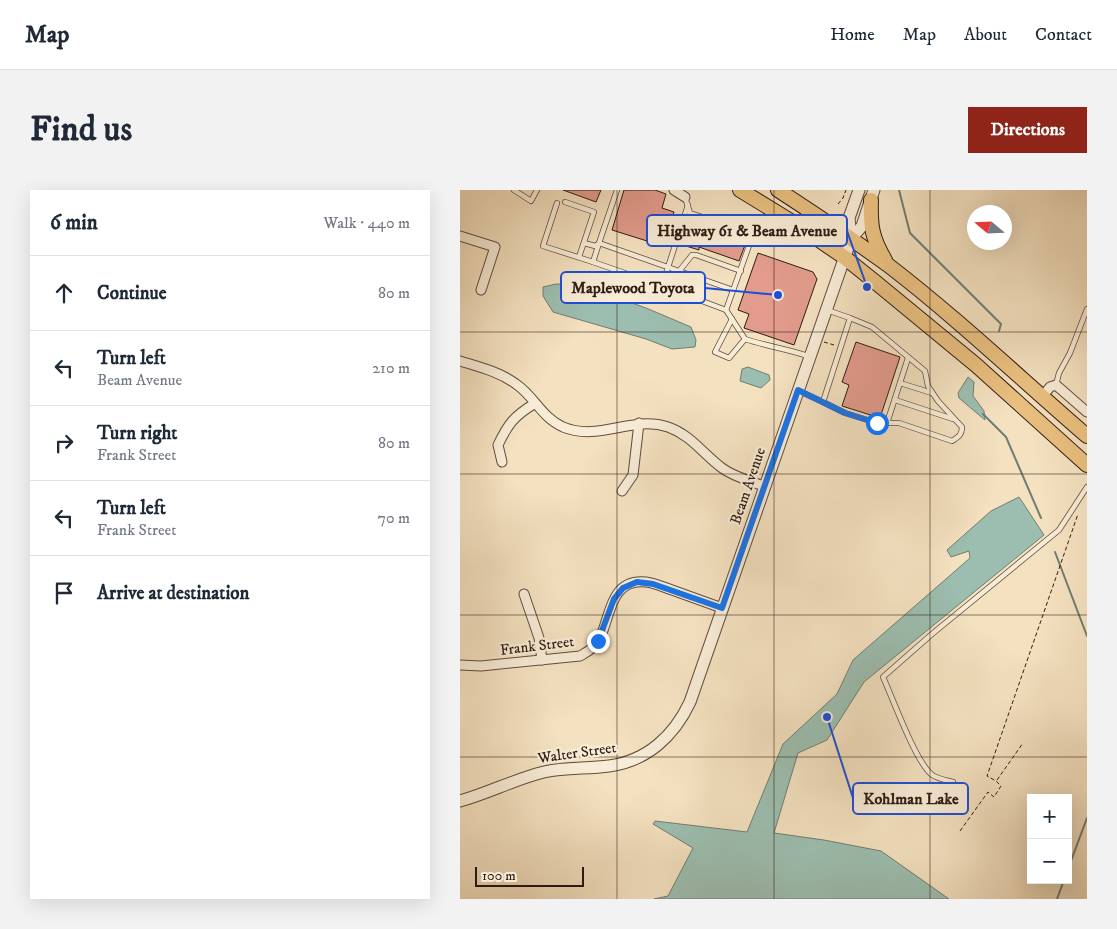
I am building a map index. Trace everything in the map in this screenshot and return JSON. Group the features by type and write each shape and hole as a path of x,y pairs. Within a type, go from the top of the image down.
{"main road":[{"path":"740,190 844,257 976,366 1087,464"},
{"path":"778,190 814,213 888,266 972,335 1087,436"},
{"path":"872,195 872,232 876,245 888,266"}],"street":[{"path":"674,190 686,201"},
{"name":"Beam Avenue","path":"666,737 677,725 690,702 850,239 849,218 859,190"},
{"name":"Beam Avenue","path":"850,239 862,226 872,195"},
{"path":"460,236 495,247 481,290"},
{"path":"460,361 509,379 525,392 546,416 554,422 574,431 595,433 639,423 655,424 680,432 693,441 728,473 764,486"},
{"path":"1042,397 1050,387 1056,385 1087,412"},
{"path":"502,462 498,445 505,430 516,416 534,404"},
{"path":"622,491 633,474 639,423"},
{"name":"Frank Street","path":"460,665 481,666 580,656 593,648 601,635 614,599 623,588 637,582 653,584 722,608"},
{"path":"524,594 539,638 542,660"},
{"name":"Walter Street","path":"460,801 475,797 512,781 550,771 621,763 646,753 666,737"}],"lane":[{"path":"514,190 531,201 537,190"},
{"path":"593,262 617,190"},
{"path":"662,286 686,201"},
{"path":"686,201 690,212 738,232 747,238 750,243 726,310"},
{"path":"565,202 594,212 579,258"},
{"path":"557,203 543,246 662,286 726,310 745,339 810,356"},
{"path":"584,243 595,246 600,243 733,290"},
{"path":"680,270 692,255 696,255 741,270"},
{"path":"1056,385 1059,373 1070,353 1087,309"},
{"path":"798,390 853,415 877,423 899,423 952,441 960,436 962,427 954,420 928,386 925,372 872,327 826,310"},
{"path":"823,402 850,318"},
{"path":"732,319 715,352 729,358 745,339"},
{"path":"887,424 908,358"},
{"path":"900,383 933,393"},
{"path":"895,400 954,420"},
{"path":"953,782 937,778 930,773 921,761 883,677 932,634 1059,530 1087,487"}],"path":[{"path":"838,204 844,198 846,190"},
{"path":"821,341 840,348"},
{"path":"960,831 988,792 994,797 1001,786 987,776 1078,514"},
{"path":"996,781 1023,743"}],"shaded area":[{"path":"556,284 579,284 646,308 691,327 696,340 695,347 672,349 646,339 553,312 543,296 543,287"},
{"path":"748,367 769,375 770,380 761,388 740,381 742,369"},
{"path":"968,377 974,382 973,396 984,411 985,420 959,398 958,393"},
{"path":"1019,497 1044,535 864,682 827,740 798,753 774,833 881,851 949,899 654,899 668,896 693,848 653,824 655,821 747,832 783,744 837,694 853,660 970,558 969,551 951,557 947,550 991,511"}],"building":[{"path":"563,190 601,190 596,202"},
{"path":"624,190 655,190 666,194 662,208 674,212 663,246 612,230"},
{"path":"691,231 712,239 714,233 745,245 739,261 699,247 699,250 686,246"},
{"path":"758,253 813,272 817,279 794,345 744,328 749,314 738,310"},
{"path":"856,342 900,357 880,418 842,406 849,385 842,382"}],"waterway":[{"path":"899,190 910,233 1001,324 999,331"},
{"path":"983,414 1006,437 1041,518"},
{"path":"1055,552 1087,636"},
{"path":"1072,858 1087,818"},
{"path":"1057,899 1063,884"}],"place":[{"name":"Highway 61 & Beam Avenue","path":"867,287"},
{"name":"Maplewood Toyota","path":"778,295"},
{"name":"Kohlman Lake","path":"827,717"}],"route":[{"path":"598,641 614,599 623,588 637,582 653,584 722,608 798,390 800,393 845,413 877,423"}]}
